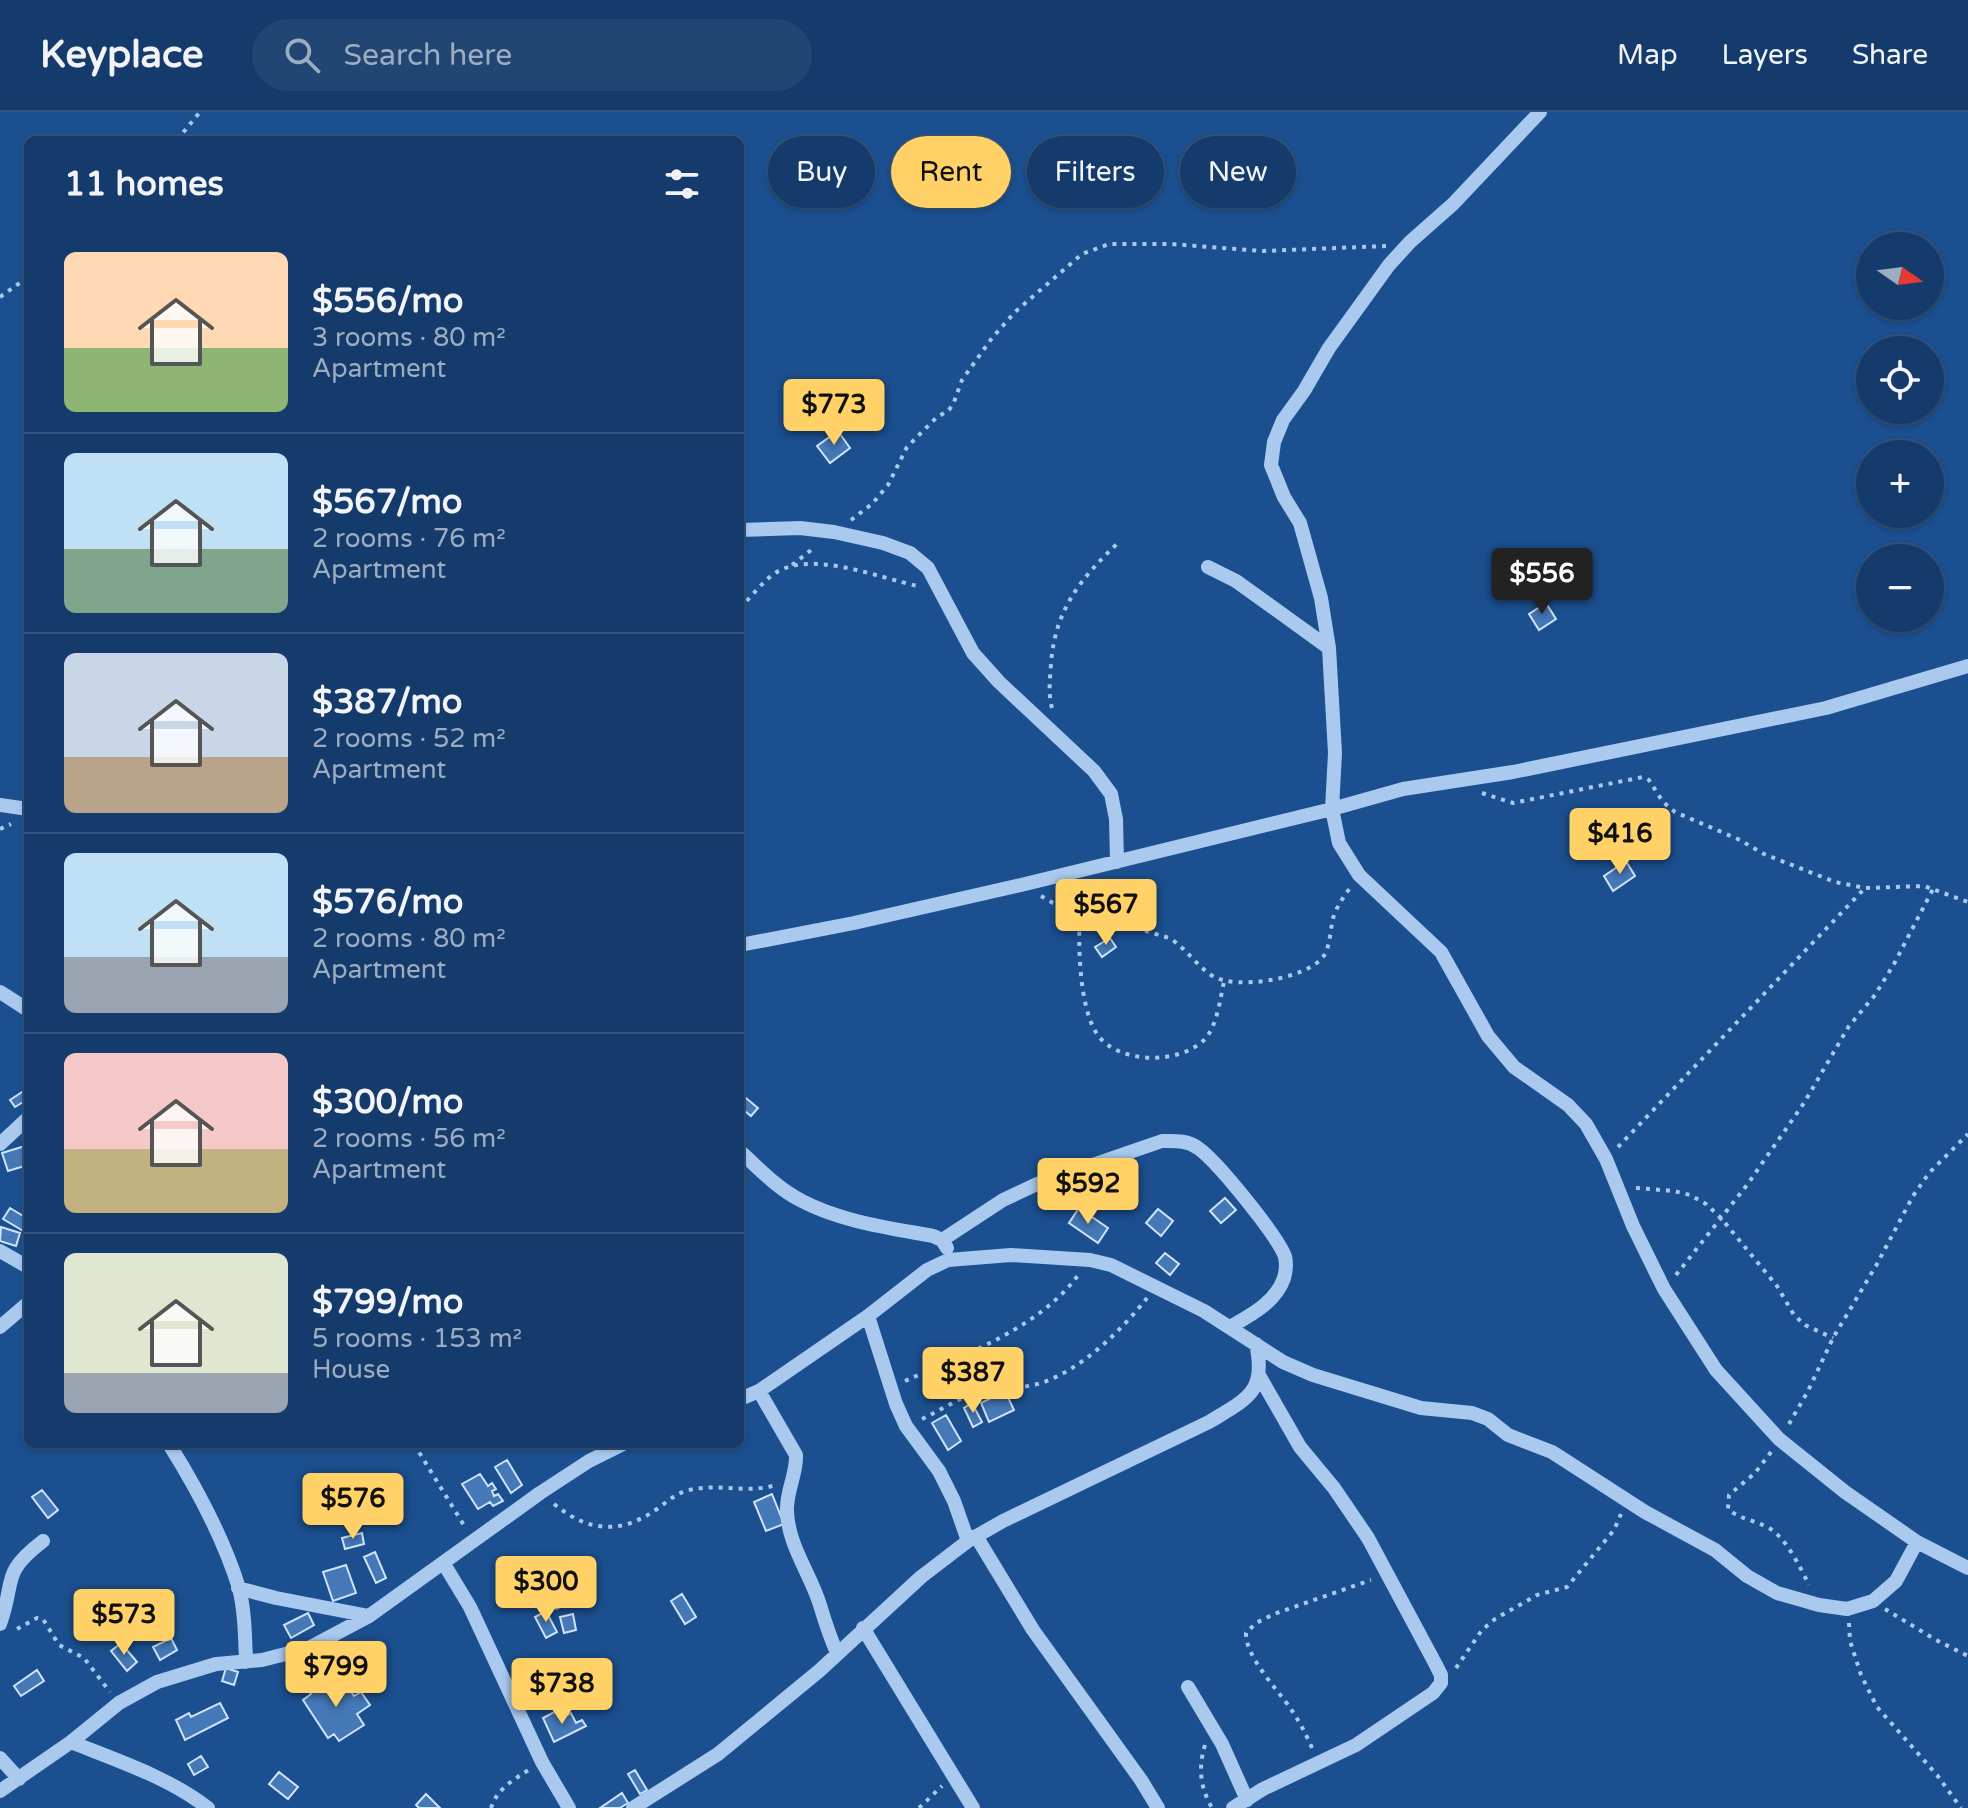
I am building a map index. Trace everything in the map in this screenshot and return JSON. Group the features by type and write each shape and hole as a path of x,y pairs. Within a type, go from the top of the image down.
{"street":[{"path":"1540,112 1453,204 1410,242 1360,302 1283,420 1274,442 1271,465 1284,497 1300,523 1321,598 1329,648 1335,753 1332,809 1339,843 1359,875 1441,952 1488,1036 1514,1067 1568,1105 1586,1124 1606,1159 1664,1289 1716,1370 1779,1439 1845,1492 1917,1542 1968,1568"},
{"path":"744,530 800,528 834,532 883,543 910,553 928,568 973,653 999,682 1094,771 1111,794 1116,819 1117,862"},
{"path":"1208,567 1236,581 1329,648"},
{"path":"744,944 1021,885 1403,789 1666,742 1826,708 1968,666"},
{"path":"0,805 24,808"},
{"path":"0,992 24,1007"},
{"path":"0,1144 24,1122"},
{"path":"942,1240 1003,1200 1037,1184 1162,1141 1184,1141 1198,1148 1219,1169 1274,1236 1286,1257 1285,1276 1277,1291 1261,1308 1230,1327"},
{"path":"744,1155 773,1182 802,1201 844,1217 942,1240 947,1245 948,1260"},
{"path":"0,1251 24,1265"},
{"path":"744,1397 759,1391 868,1316 927,1270 948,1260 1011,1255 1090,1260 1111,1265 1156,1287 1230,1327 1283,1362 1362,1392 1421,1408 1472,1413 1488,1419 1508,1435 1552,1452 1625,1500 1715,1550 1747,1576 1777,1593 1847,1609 1873,1601 1896,1581 1917,1542"},
{"path":"0,1327 24,1306"},
{"path":"868,1316 906,1426 939,1471 972,1538 1158,1808"},
{"path":"1233,1808 1356,1745 1433,1693 1441,1683 1441,1675 1351,1511 1300,1447 1260,1377 1256,1344"},
{"path":"633,1808 718,1754 773,1710 921,1577 972,1538 1209,1422 1252,1392 1260,1377"},
{"path":"759,1391 792,1445 796,1466 787,1501 791,1537 837,1653"},
{"path":"171,1448 211,1520 238,1588 244,1617 246,1662"},
{"path":"0,1791 71,1742 119,1703 157,1682 216,1664 246,1662 309,1648 369,1616 540,1493 615,1448"},
{"path":"5,1628 10,1572 22,1556 43,1541"},
{"path":"444,1564 470,1607 542,1762 569,1808"},
{"path":"238,1588 369,1616"},
{"path":"863,1628 973,1808"},
{"path":"1188,1687 1247,1800"},
{"path":"71,1742 181,1789 208,1808"},
{"path":"0,1758 19,1779"}],"path":[{"path":"180,136 200,112"},
{"path":"744,604 772,575 792,565 872,504 888,485 907,447 949,410 970,367 1007,320 1082,254 1109,244 1171,244 1263,251 1385,246 1410,242"},
{"path":"0,297 24,280"},
{"path":"1053,712 1049,699 1052,650 1060,617 1073,592 1120,541"},
{"path":"792,565 808,563 852,569 901,583 941,589"},
{"path":"1470,779 1485,795 1513,803 1643,777 1649,780 1663,802 1692,820 1740,840 1764,854 1835,882 1865,888 1914,885 1968,902"},
{"path":"1021,885 1053,903 1169,938 1183,946 1213,977 1225,981 1265,981 1313,966 1325,955 1334,916 1359,875"},
{"path":"1606,1159 1865,888"},
{"path":"1664,1289 1747,1185 1804,1103 1849,1026 1875,995 1913,932 1933,889"},
{"path":"1080,912 1079,961 1092,1025 1098,1037 1127,1055 1168,1056 1189,1050 1204,1041 1211,1031 1225,981"},
{"path":"1819,1605 1777,1535 1728,1509 1729,1495 1755,1473 1779,1439 1913,1196 1929,1173 1968,1134"},
{"path":"1617,1186 1674,1191 1706,1204 1777,1286 1794,1315 1805,1325 1833,1338"},
{"path":"891,1388 979,1347 1049,1308 1090,1260"},
{"path":"906,1426 979,1391 1039,1384 1061,1374 1088,1357 1134,1314 1156,1287"},
{"path":"416,1448 473,1540"},
{"path":"540,1493 575,1520 601,1528 617,1527 655,1511 685,1490 742,1491 793,1479"},
{"path":"1441,1675 1457,1667 1482,1630 1495,1619 1537,1595 1567,1587 1614,1530 1625,1500"},
{"path":"1319,1763 1299,1721 1246,1642 1246,1633 1256,1623 1274,1614 1388,1574"},
{"path":"1873,1601 1903,1622 1968,1656"},
{"path":"1847,1609 1850,1641 1861,1675 1877,1707 1937,1775 1961,1808"},
{"path":"5,1628 43,1619 59,1645 84,1658 119,1703"},
{"path":"1212,1808 1200,1779 1200,1762 1213,1730"},
{"path":"491,1808 495,1796 504,1786 542,1762"},
{"path":"919,1808 952,1776"}],"building":[{"path":"838,431 850,448 830,463 817,446"},
{"path":"1546,603 1556,619 1539,630 1529,614"},
{"path":"1626,861 1635,876 1613,891 1604,876"},
{"path":"1110,938 1116,947 1102,957 1095,947"},
{"path":"24,1091 24,1101 15,1107 10,1100"},
{"path":"744,1096 758,1108 751,1116 744,1110"},
{"path":"24,1146 24,1166 8,1171 2,1153"},
{"path":"1105,1175 1121,1190 1114,1198 1098,1183"},
{"path":"1225,1198 1236,1210 1221,1223 1210,1211"},
{"path":"10,1208 24,1217 24,1231 3,1219"},
{"path":"1079,1208 1108,1228 1098,1243 1069,1223"},
{"path":"1158,1209 1173,1221 1161,1236 1146,1223"},
{"path":"1,1227 20,1233 16,1246 0,1241"},
{"path":"1165,1253 1179,1264 1170,1275 1156,1263"},
{"path":"1003,1360 1012,1381 1003,1385 994,1364"},
{"path":"1005,1391 1014,1410 989,1422 981,1403"},
{"path":"972,1403 982,1422 973,1427 964,1408"},
{"path":"946,1415 961,1441 948,1450 932,1423"},
{"path":"507,1460 522,1485 511,1493 495,1467"},
{"path":"480,1474 488,1486 492,1483 496,1489 492,1491 494,1496 498,1494 503,1501 493,1506 490,1502 478,1509 462,1484"},
{"path":"42,1490 58,1510 48,1518 32,1497"},
{"path":"772,1494 784,1524 766,1531 754,1502"},
{"path":"362,1533 364,1544 345,1549 342,1538"},
{"path":"375,1552 386,1578 376,1583 364,1557"},
{"path":"346,1565 356,1593 333,1601 323,1572"},
{"path":"573,1582 581,1598 556,1609 549,1593"},
{"path":"682,1594 696,1617 685,1624 671,1601"},
{"path":"546,1611 557,1632 546,1638 535,1617"},
{"path":"308,1613 314,1625 291,1638 284,1625"},
{"path":"573,1614 576,1630 564,1633 560,1617"},
{"path":"171,1638 177,1650 160,1660 153,1647"},
{"path":"121,1643 137,1662 127,1671 111,1651"},
{"path":"226,1668 238,1672 234,1685 222,1681"},
{"path":"37,1670 44,1681 21,1696 14,1686"},
{"path":"321,1681 324,1686 331,1682 334,1687 344,1681 354,1696 361,1692 370,1705 357,1714 364,1725 339,1741 334,1734 328,1738 303,1700 311,1694 308,1689"},
{"path":"220,1703 228,1718 185,1740 176,1720 189,1713 191,1717"},
{"path":"556,1711 560,1719 571,1713 576,1723 582,1720 586,1726 554,1742 543,1718"},
{"path":"201,1756 208,1767 194,1775 188,1764"},
{"path":"635,1770 647,1790 640,1794 628,1774"},
{"path":"279,1772 298,1787 288,1799 269,1784"},
{"path":"622,1793 628,1803 620,1808 600,1808"},
{"path":"426,1794 440,1808 419,1808 416,1805"}]}
